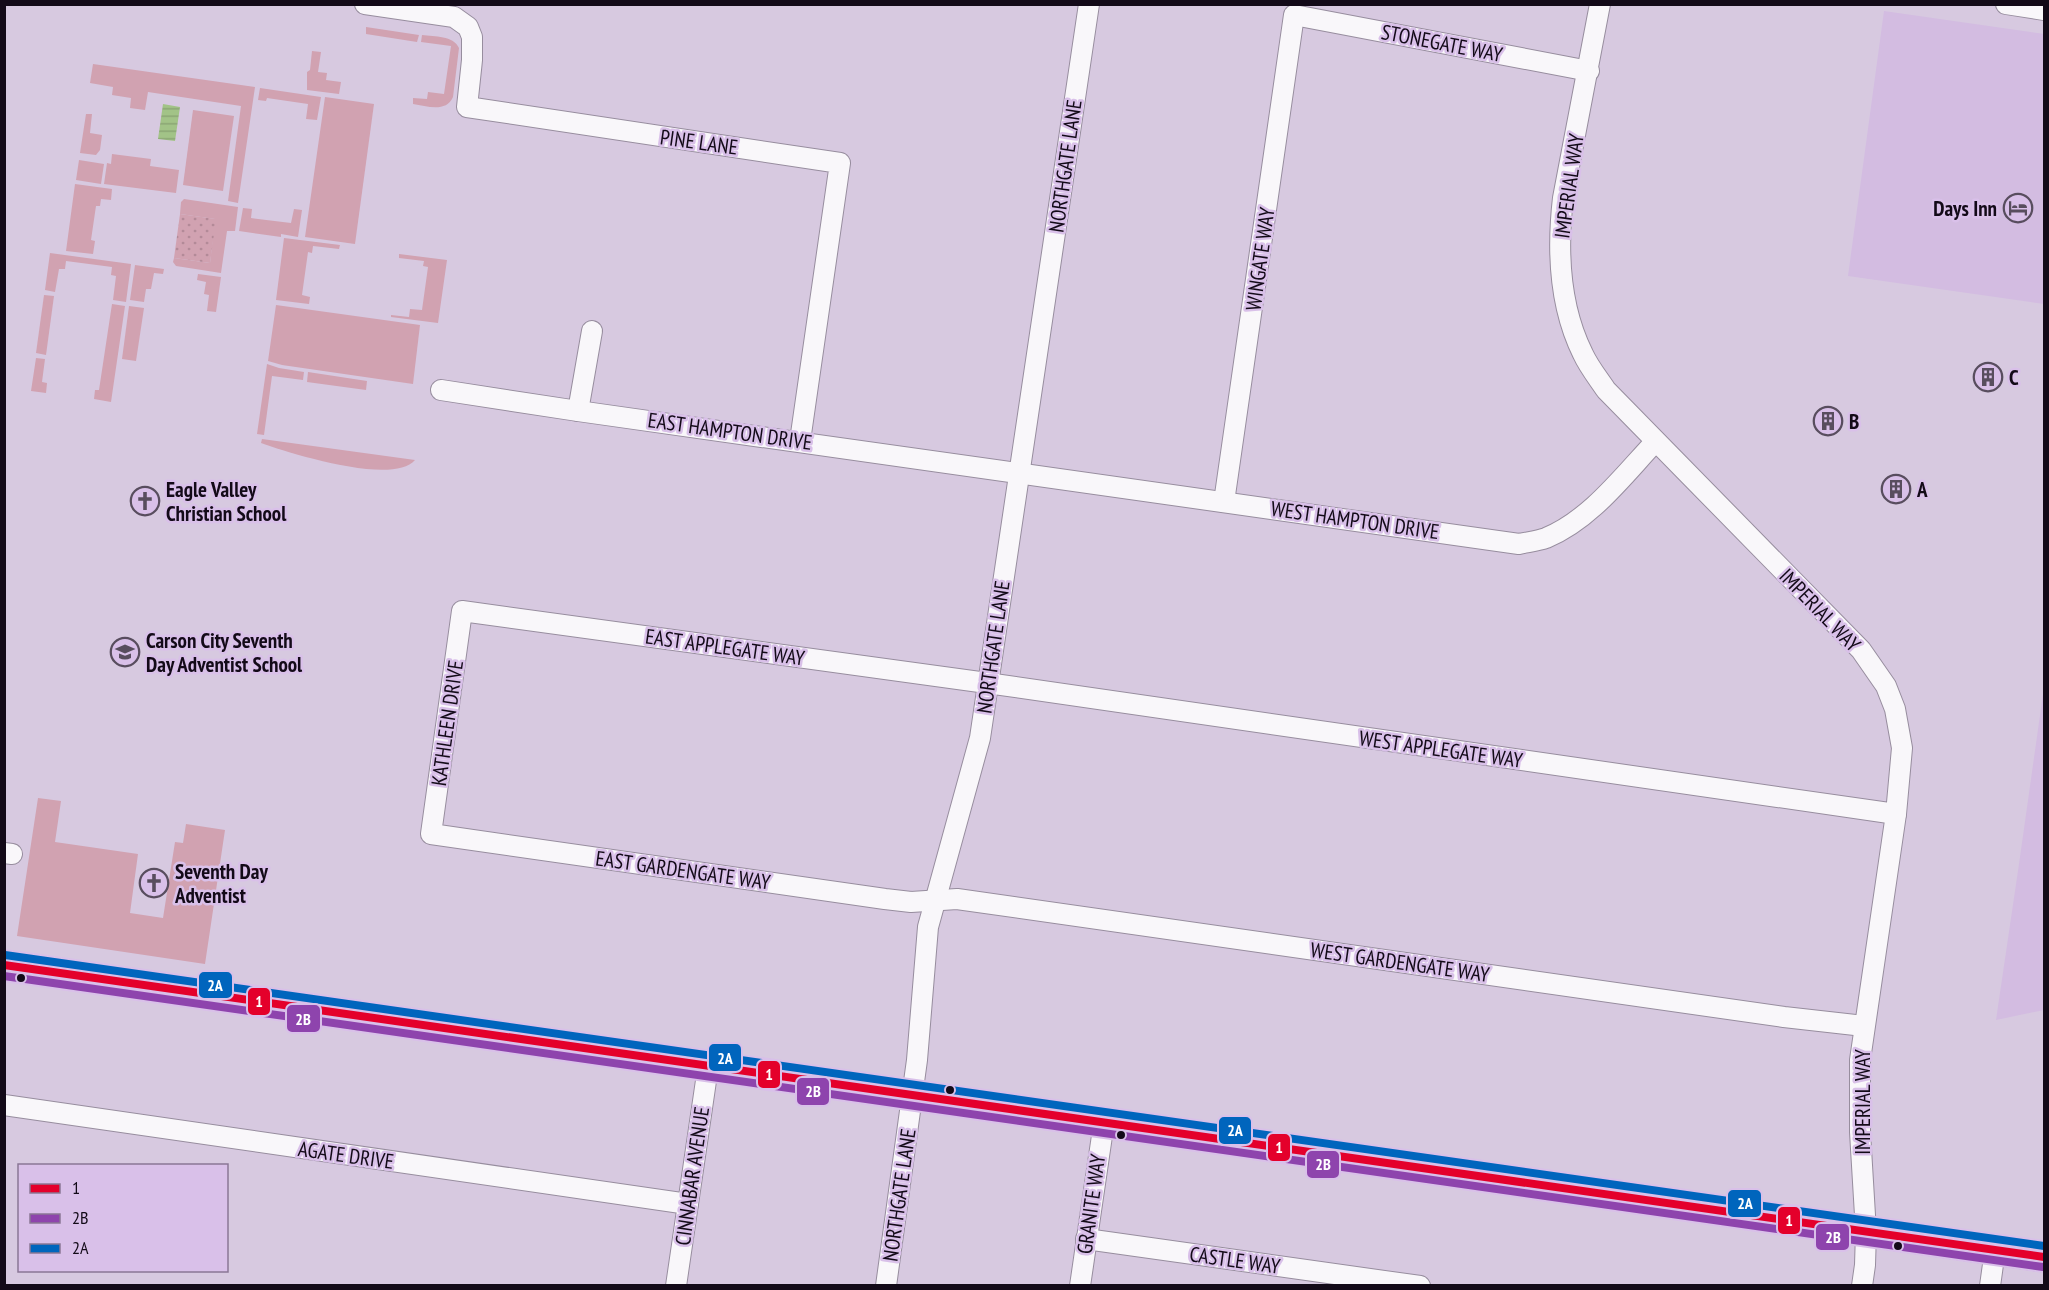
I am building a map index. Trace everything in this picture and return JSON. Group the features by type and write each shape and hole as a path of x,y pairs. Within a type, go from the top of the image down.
{"main road":[{"path":"4,965 2044,1257"}],"street":[{"name":"PINE LANE","path":"365,4 454,17 468,27 472,37 472,60 466,107 840,163 800,441"},
{"name":"NORTHGATE LANE","path":"886,1286 913,1095 928,927 980,738 1089,4"},
{"name":"IMPERIAL WAY","path":"1600,4 1563,198 1560,229 1561,283 1583,354 1606,390 1861,650 1886,686 1895,709 1902,748 1896,814 1864,1026 1860,1072 1860,1132 1866,1232 1862,1286"},
{"path":"2006,4 2044,10"},
{"name":"STONEGATE WAY","path":"1294,15 1589,71"},
{"name":"WINGATE WAY","path":"1224,502 1294,15"},
{"path":"578,411 592,331"},
{"name":"EAST HAMPTON DRIVE","path":"441,390 1018,472"},
{"name":"WEST HAMPTON DRIVE","path":"1018,472 1519,543 1544,539 1571,526 1655,442"},
{"name":"EAST APPLEGATE WAY","path":"462,611 987,683"},
{"name":"KATHLEEN DRIVE","path":"431,834 462,611"},
{"name":"WEST APPLEGATE WAY","path":"987,683 1896,814"},
{"name":"EAST GARDENGATE WAY","path":"431,834 885,899 936,901"},
{"name":"WEST GARDENGATE WAY","path":"936,901 964,900 1864,1026"},
{"name":"CINNABAR AVENUE","path":"676,1286 708,1067"},
{"name":"AGATE DRIVE","path":"4,1105 688,1204"},
{"name":"GRANITE WAY","path":"1080,1286 1104,1122"},
{"name":"CASTLE WAY","path":"1086,1239 1420,1286"},
{"path":"1990,1286 1995,1250"}],"shaded area":[{"path":"1884,11 2044,34 2044,304 1848,276"},
{"path":"366,27 419,35 417,42 366,34"},
{"path":"422,35 448,39 459,48 453,97 450,102 441,107 413,104 413,98 427,99 428,92 444,94 451,46 421,42"},
{"path":"312,51 321,52 318,72 327,73 326,80 341,82 339,94 307,90 307,72 310,70"},
{"path":"93,64 255,87 238,203 228,201 241,106 148,92 145,110 130,108 131,98 112,95 113,87 90,83"},
{"path":"260,88 321,97 317,120 306,119 308,104 267,98 266,101 258,100"},
{"path":"325,97 374,104 355,244 305,237"},
{"path":"163,104 180,107 175,141 158,139"},
{"path":"193,110 234,116 223,191 183,185"},
{"path":"86,114 92,114 90,133 102,135 100,150 96,155 80,153"},
{"path":"112,154 151,159 150,166 179,170 176,193 104,184 107,163 111,164"},
{"path":"79,160 104,164 101,184 76,180"},
{"path":"75,184 112,189 111,200 101,199 100,206 96,206 91,240 95,241 93,254 66,251"},
{"path":"184,199 238,207 235,231 227,231 221,273 176,266 173,262 174,258 210,263 215,219 180,214 181,202"},
{"path":"243,208 252,209 251,218 291,223 294,209 302,210 298,237 239,231"},
{"path":"180,214 216,219 210,263 174,258"},
{"path":"284,238 340,245 339,249 313,246 312,253 308,252 302,295 310,297 309,304 276,300"},
{"path":"50,253 131,264 126,302 113,300 116,276 111,275 112,267 66,261 65,269 59,269 55,292 45,290"},
{"path":"399,254 447,260 438,323 391,317 391,315 409,317 410,309 422,310 428,267 423,266 424,261 399,258"},
{"path":"135,265 164,269 163,274 154,273 151,289 146,289 144,302 130,300"},
{"path":"198,274 221,277 216,312 207,311 209,295 204,294 206,282 197,280"},
{"path":"44,295 54,296 46,355 36,353"},
{"path":"112,304 125,306 111,402 94,399 95,390 99,390"},
{"path":"276,305 420,325 413,384 268,361"},
{"path":"129,306 144,308 136,361 122,359"},
{"path":"36,358 45,359 42,382 47,383 46,393 31,391"},
{"path":"267,364 304,372 303,380 272,376 264,435 257,434"},
{"path":"308,372 367,381 366,390 307,382"},
{"path":"262,439 415,460 403,467 386,470 364,469 294,454 261,443"},
{"path":"2044,687 2044,1010 1996,1020 2019,864"},
{"path":"38,798 61,801 55,842 138,854 130,913 163,918 175,842 183,843 186,824 225,830 205,964 17,936"}],"transit line":[{"name":"2A","path":"5,955 2044,1246"},
{"name":"1","path":"4,965 2044,1257"},
{"name":"2B","path":"4,976 2043,1267"}],"place":[{"name":"Days Inn","path":"2018,208"},
{"name":"C","path":"1988,377"},
{"name":"B","path":"1828,421"},
{"name":"A","path":"1896,489"},
{"name":"Eagle Valley Christian School","path":"145,501"},
{"name":"Carson City Seventh Day Adventist School","path":"125,652"},
{"name":"Seventh Day Adventist","path":"154,883"}]}
